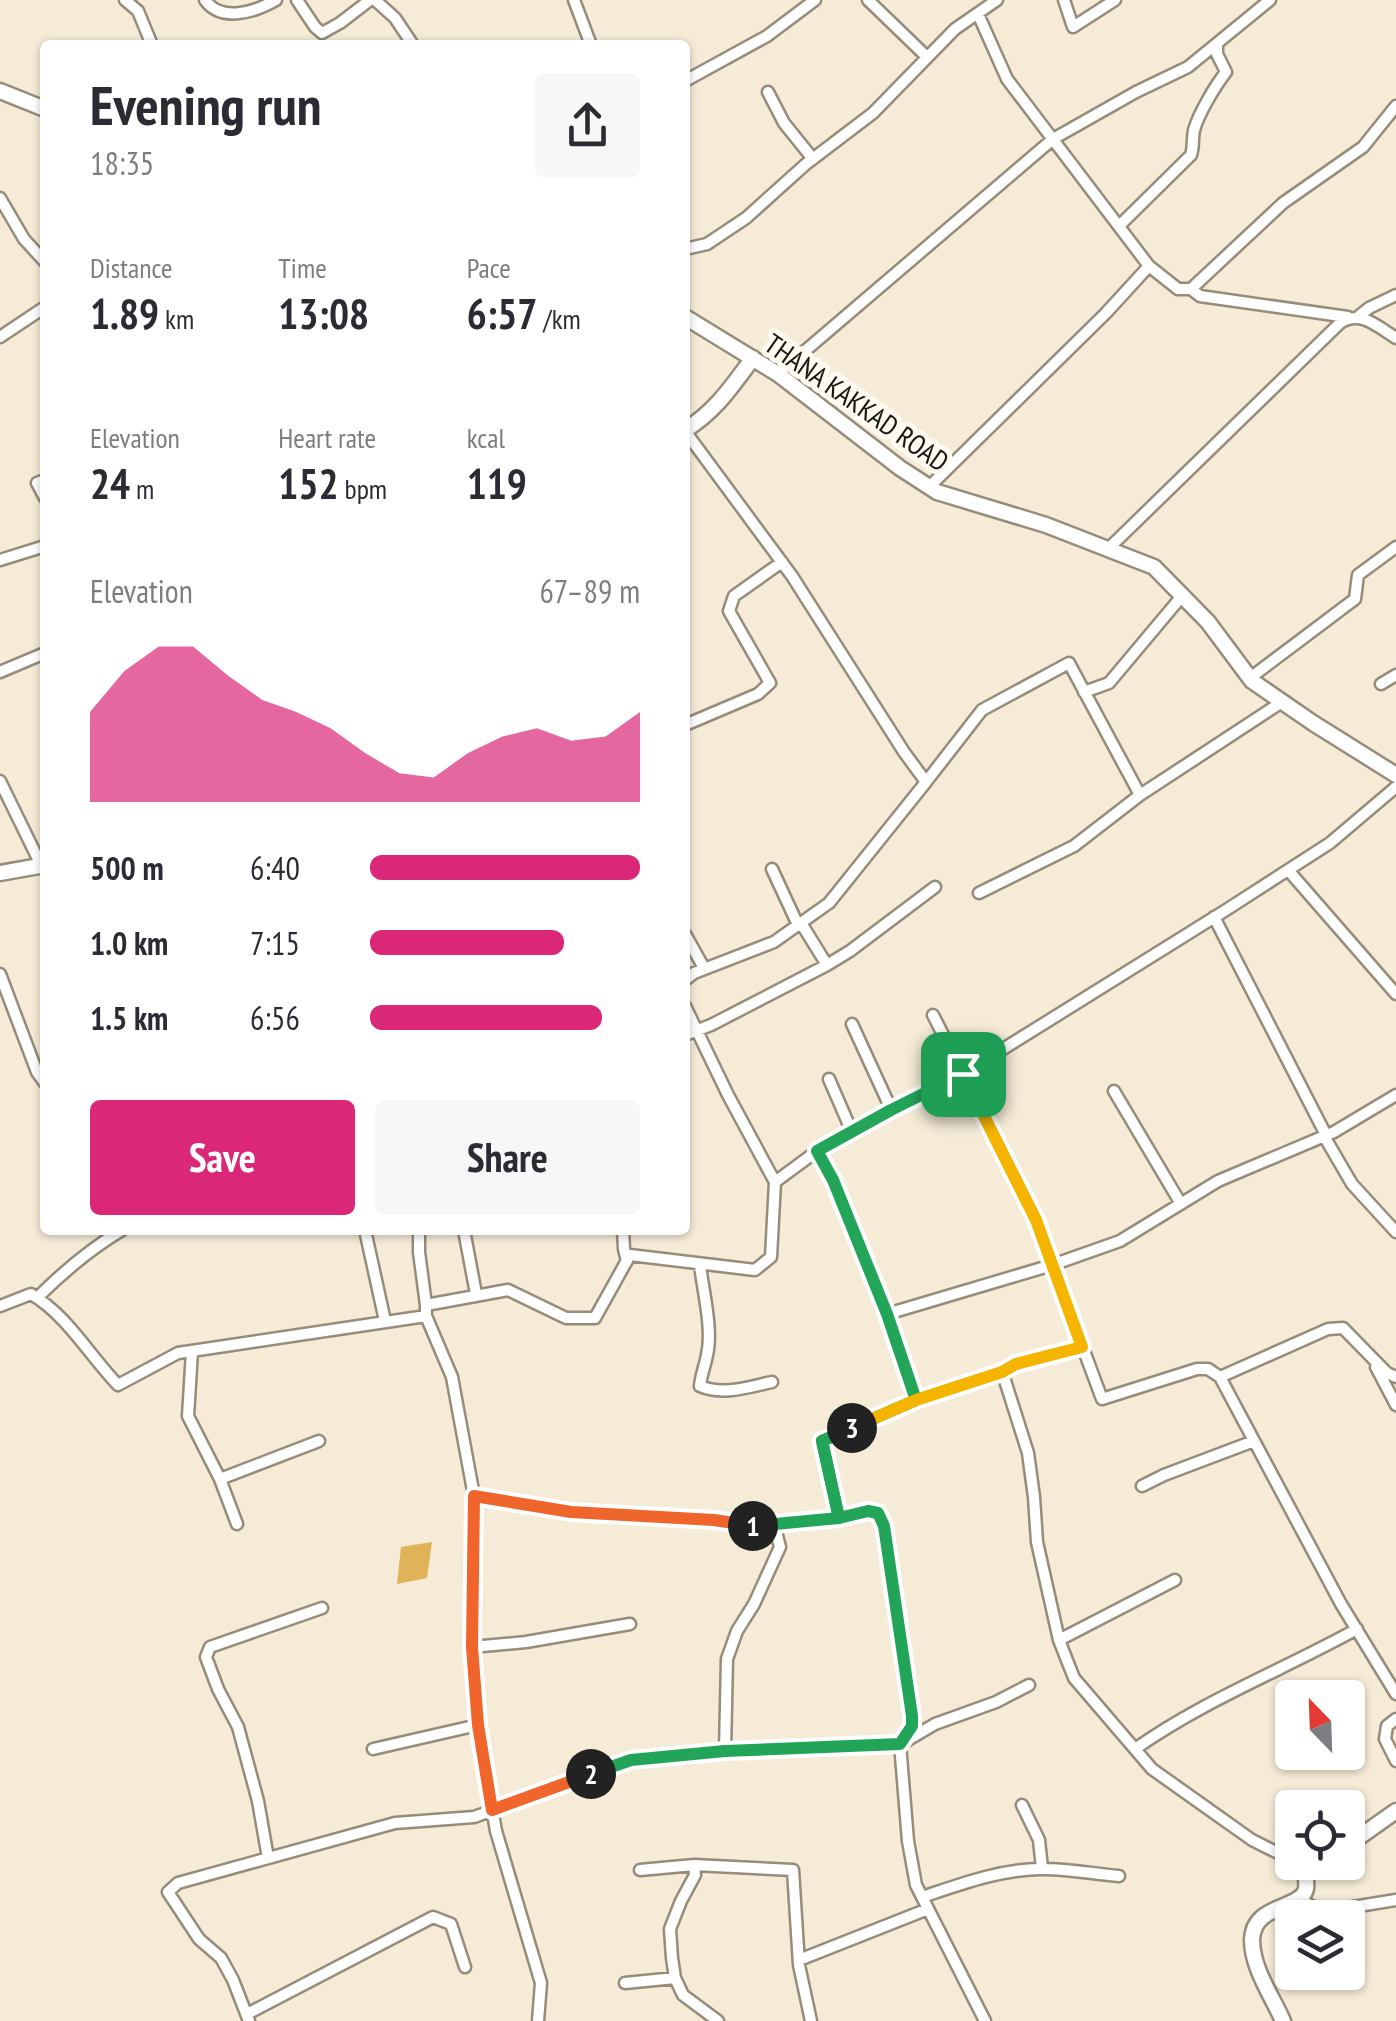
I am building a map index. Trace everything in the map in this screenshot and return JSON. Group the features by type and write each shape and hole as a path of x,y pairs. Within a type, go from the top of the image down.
{"main road":[{"path":"0,92 40,108"},
{"name":"THANA KAKKAD ROAD","path":"690,320 778,374 937,492 1046,525 1154,567 1208,622 1250,678 1396,774"},
{"path":"690,428 719,404 753,358"},
{"path":"0,873 40,866"},
{"path":"1365,1835 1394,1819"},
{"path":"1284,2021 1258,1967 1252,1936 1268,1912 1298,1898 1306,1889 1305,1880"}],"street":[{"path":"125,0 138,11 150,40"},
{"path":"205,0 210,7 227,14 276,0"},
{"path":"296,0 322,33 373,0 395,18 410,40"},
{"path":"574,0 589,40"},
{"path":"690,78 768,36 815,0"},
{"path":"868,0 928,58"},
{"path":"690,247 707,244 746,218 873,113 955,29 981,7 997,0"},
{"path":"1064,0 1073,26 1115,0"},
{"path":"778,374 1054,139 1188,67 1265,2"},
{"path":"981,7 1007,79 1148,266 1178,289 1200,296 1354,316 1396,338"},
{"path":"1119,226 1194,149 1193,132 1226,72 1216,54 1217,44"},
{"path":"768,92 784,123 813,159"},
{"path":"1191,290 1283,203 1363,147 1396,106"},
{"path":"0,198 40,256"},
{"path":"929,486 1148,266"},
{"path":"1108,549 1354,316 1396,295"},
{"path":"0,337 40,310"},
{"path":"690,438 782,562 926,782"},
{"path":"1250,678 1354,599 1358,575 1396,546"},
{"path":"0,560 40,548"},
{"path":"690,723 758,694 770,683 729,612 734,596 782,562"},
{"path":"1084,692 1109,683 1182,596"},
{"path":"0,672 40,654"},
{"path":"690,977 774,942 829,903 982,710 1069,664 1140,794"},
{"path":"1381,684 1396,676"},
{"path":"978,893 1074,846 1140,794 1282,702"},
{"path":"0,782 40,859"},
{"path":"775,1182 817,1151 963,1074 1288,870 1330,843 1396,787"},
{"path":"772,870 799,924 827,965"},
{"path":"1288,870 1396,994"},
{"path":"690,1033 711,1026 827,965 935,887"},
{"path":"1214,917 1352,1184 1396,1232"},
{"path":"690,943 704,968"},
{"path":"0,974 40,1076"},
{"path":"0,1306 31,1294 37,1298 67,1324 118,1385 178,1353 386,1321 476,1294 508,1290 566,1318 595,1318 630,1256 755,1270 771,1257 775,1182 690,1015"},
{"path":"933,1015 1036,1220 1102,1399 1197,1370 1208,1369 1220,1377 1357,1629 1394,1686"},
{"path":"852,1024 891,1110"},
{"path":"829,1079 852,1132"},
{"path":"1114,1091 1181,1204"},
{"path":"887,1314 1120,1240 1218,1182 1325,1136 1396,1095"},
{"path":"817,1151 833,1180 887,1314 916,1400"},
{"path":"37,1298 70,1266 113,1235"},
{"path":"366,1235 386,1321"},
{"path":"419,1235 426,1310 452,1378 474,1496 472,1647 478,1725 496,1831 541,1983 538,2021"},
{"path":"465,1235 476,1294"},
{"path":"622,1235 627,1260"},
{"path":"700,1265 708,1329 708,1354 700,1386 728,1392 772,1382"},
{"path":"1220,1377 1336,1328 1343,1328 1388,1374 1396,1377"},
{"path":"839,1518 822,1441 916,1400 1016,1364 1082,1347"},
{"path":"192,1351 188,1416 220,1478 237,1524"},
{"path":"1372,1357 1396,1405"},
{"path":"1002,1372 1028,1452 1037,1542 1059,1640 1074,1678 1152,1769 1252,1840 1275,1851"},
{"path":"1142,1486 1254,1440"},
{"path":"220,1478 319,1441"},
{"path":"474,1496 571,1512 754,1526 839,1518 868,1511 878,1513 884,1526 912,1716 912,1726 900,1744 916,1885 985,2021"},
{"path":"725,1751 727,1659 780,1547 774,1524"},
{"path":"1059,1640 1175,1580"},
{"path":"268,1858 258,1800 238,1727 206,1657 210,1648 322,1608"},
{"path":"472,1647 630,1624"},
{"path":"1135,1749 1211,1702 1357,1629"},
{"path":"466,1967 451,1924 433,1917 248,2018 222,1958 199,1939 168,1892 178,1883 395,1824 474,1816 631,1760 725,1751 900,1744 935,1724 1030,1685"},
{"path":"1396,1719 1386,1726 1385,1739 1396,1761"},
{"path":"373,1750 478,1725"},
{"path":"1022,1805 1040,1840 1042,1868"},
{"path":"694,1865 694,1875 670,1930 675,1978 684,1995 718,2021"},
{"path":"640,1870 694,1865 793,1870 799,1960 811,2021"},
{"path":"922,1897 976,1879 1042,1868 1119,1876"},
{"path":"1298,1898 1322,1912 1396,1900"},
{"path":"799,1960 928,1909"},
{"path":"625,1984 675,1978"}],"shaded area":[{"path":"432,1542 427,1578 397,1584 401,1547"}],"route":[{"path":"963,1074 817,1151 833,1180 887,1314 916,1400 822,1441 839,1518 754,1526 571,1512 474,1496 472,1647 478,1725 492,1810 631,1760 725,1751 900,1744 912,1726 884,1526 878,1513 868,1511 839,1518 822,1441 916,1400 1016,1364 1082,1347 1036,1220 963,1074"}]}
